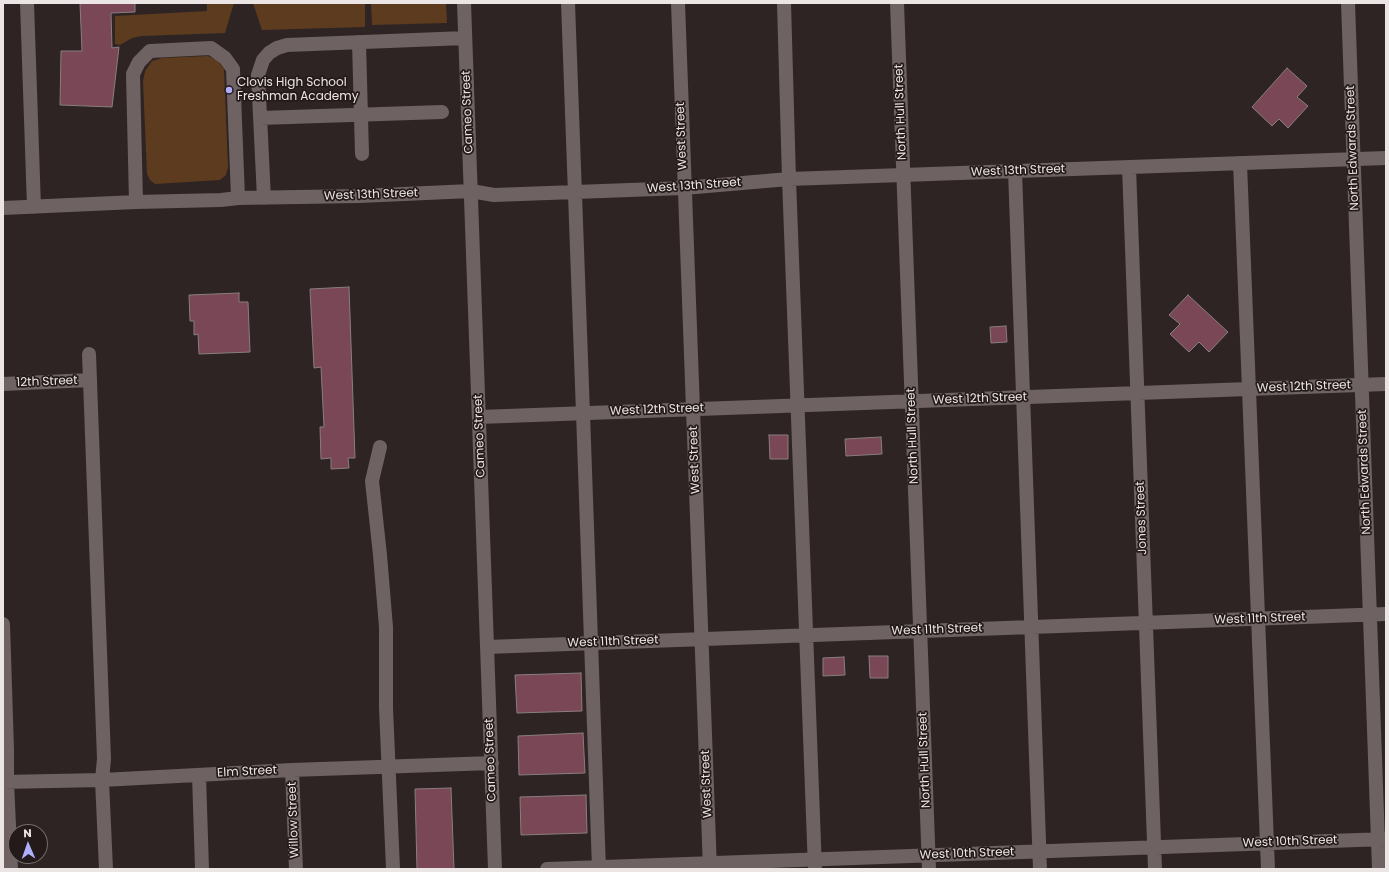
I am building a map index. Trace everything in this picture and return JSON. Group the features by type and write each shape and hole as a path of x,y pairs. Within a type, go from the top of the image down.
{"street":[{"path":"27,3 34,207"},
{"name":"Cameo Street","path":"464,3 495,869"},
{"path":"568,3 599,868"},
{"name":"West Street","path":"678,3 710,866"},
{"path":"784,3 789,180 815,864"},
{"name":"North Hull Street","path":"897,3 929,862"},
{"name":"North Edwards Street","path":"1348,3 1370,614 1382,839 1379,869"},
{"path":"264,198 258,75 263,60 269,53 287,45 465,38"},
{"path":"359,42 362,154"},
{"path":"136,202 133,74 139,62 150,51 211,48 225,58 233,69 238,198"},
{"path":"260,118 442,112"},
{"name":"West 13th Street","path":"3,208 221,200 238,198 471,191 494,194 574,192 684,188 789,180 904,175 1386,158"},
{"path":"1240,163 1268,869"},
{"name":"Jones Street","path":"1129,167 1155,869"},
{"path":"1015,171 1040,869"},
{"path":"89,354 104,759 102,780 106,869"},
{"name":"12th Street","path":"3,384 90,380"},
{"name":"West 12th Street","path":"479,417 1386,384"},
{"path":"380,447 372,481 386,627 386,708 390,767 393,869"},
{"name":"West 11th Street","path":"487,647 1386,614"},
{"path":"3,624 7,749 5,782 11,869"},
{"name":"Elm Street","path":"5,782 102,780 292,770 492,763"},
{"name":"Willow Street","path":"292,770 296,869"},
{"path":"199,775 202,869"},
{"name":"West 10th Street","path":"547,869 929,862 1039,851 1382,839"}],"shaded area":[{"path":"207,3 234,3 225,33 142,36 132,38 120,45 115,44 115,16 207,11"},
{"path":"253,3 365,3 365,27 262,30"},
{"path":"371,3 446,3 447,23 372,25"},
{"path":"208,56 218,61 224,69 228,167 226,175 220,180 155,184 150,180 147,174 143,81 145,71 152,61 162,58"}],"building":[{"path":"80,3 135,3 135,12 111,13 112,48 119,47 112,107 60,105 61,51 82,51"},
{"path":"1287,68 1307,86 1297,97 1308,106 1288,128 1279,119 1272,126 1252,107"},
{"path":"349,287 355,458 348,458 349,468 331,469 331,458 321,459 320,427 324,427 321,367 314,368 310,289"},
{"path":"239,293 239,302 248,302 250,352 199,354 198,334 194,335 194,321 190,321 189,295"},
{"path":"1188,295 1228,332 1209,352 1199,342 1189,352 1170,334 1180,324 1169,315"},
{"path":"1006,326 1007,342 991,343 990,327"},
{"path":"769,435 788,435 788,459 770,459"},
{"path":"881,437 882,454 846,456 845,439"},
{"path":"869,656 888,656 888,678 870,678"},
{"path":"844,657 845,675 823,676 823,658"},
{"path":"581,673 582,711 517,713 515,675"},
{"path":"583,733 585,773 519,775 518,736"},
{"path":"451,788 454,869 417,869 415,789"},
{"path":"586,795 587,833 521,835 520,797"}],"place":[{"name":"Clovis High School Freshman Academy","path":"229,90"}]}
